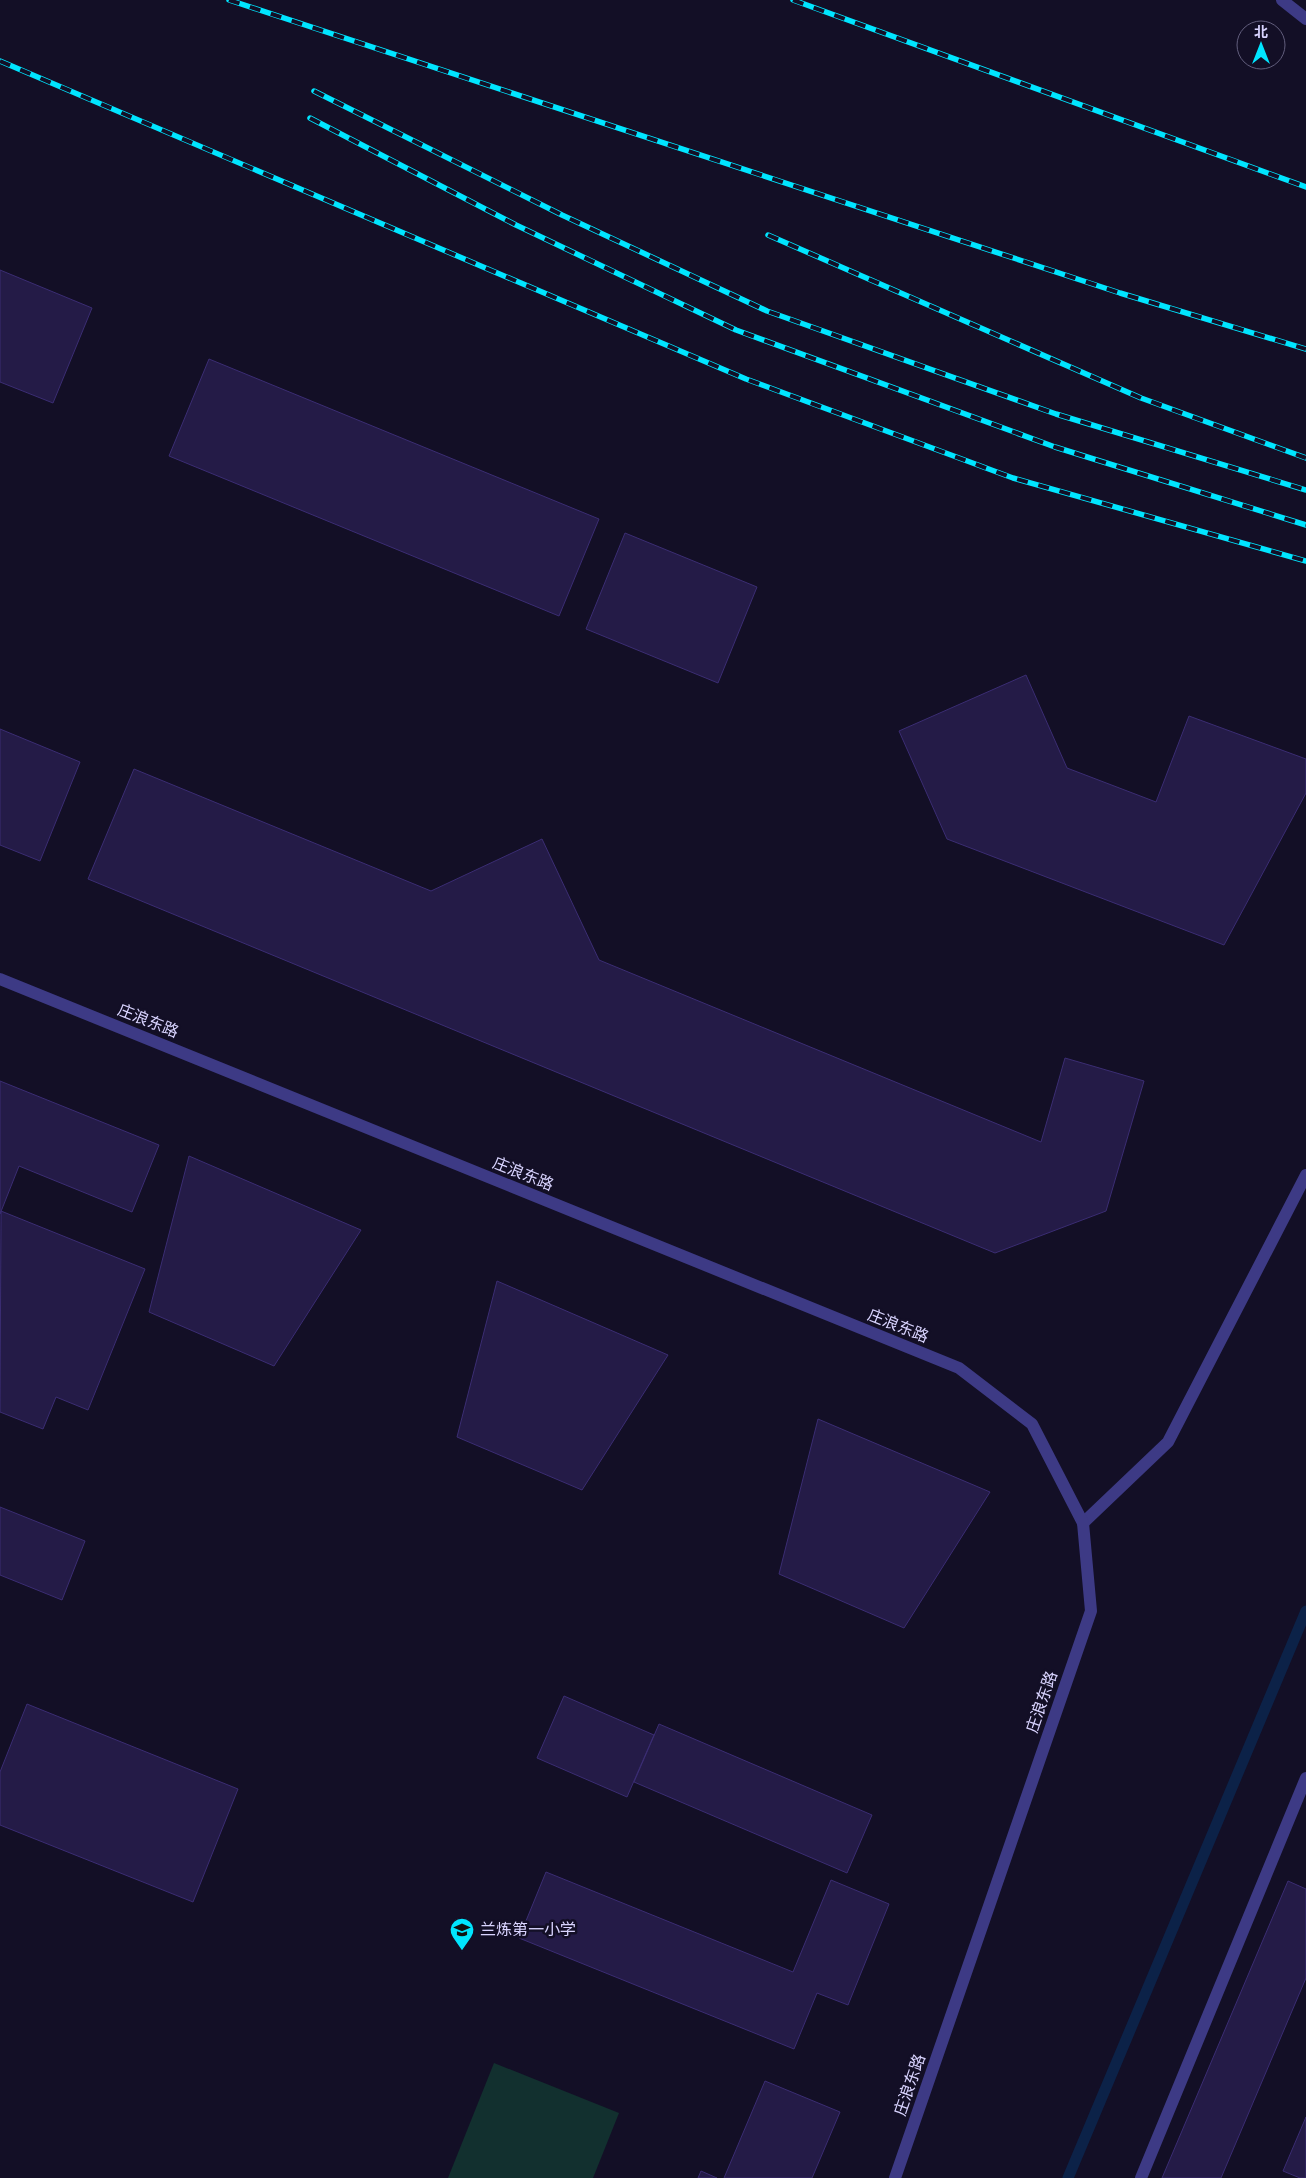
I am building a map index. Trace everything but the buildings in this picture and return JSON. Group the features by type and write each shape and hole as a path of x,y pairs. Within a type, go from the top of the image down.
{"street":[{"path":"1282,0 1306,19"},
{"name":"庄浪东路","path":"0,979 959,1368 1032,1424 1083,1523 1091,1611 895,2178"},
{"path":"1083,1523 1168,1442 1306,1175"},
{"path":"1141,2178 1306,1778"}],"green space":[{"path":"494,2063 619,2113 593,2178 448,2178"}],"waterway":[{"path":"1068,2178 1306,1611"}],"railway":[{"path":"229,0 1120,293 1306,349"},
{"path":"793,0 1306,187"},
{"path":"0,61 746,379 1013,478 1306,561"},
{"path":"314,91 562,215 767,311 1056,414 1306,490"},
{"path":"310,118 516,225 736,330 1055,447 1306,525"},
{"path":"768,235 1141,398 1306,458"}],"place":[{"name":"兰炼第一小学","path":"462,1951"}]}
